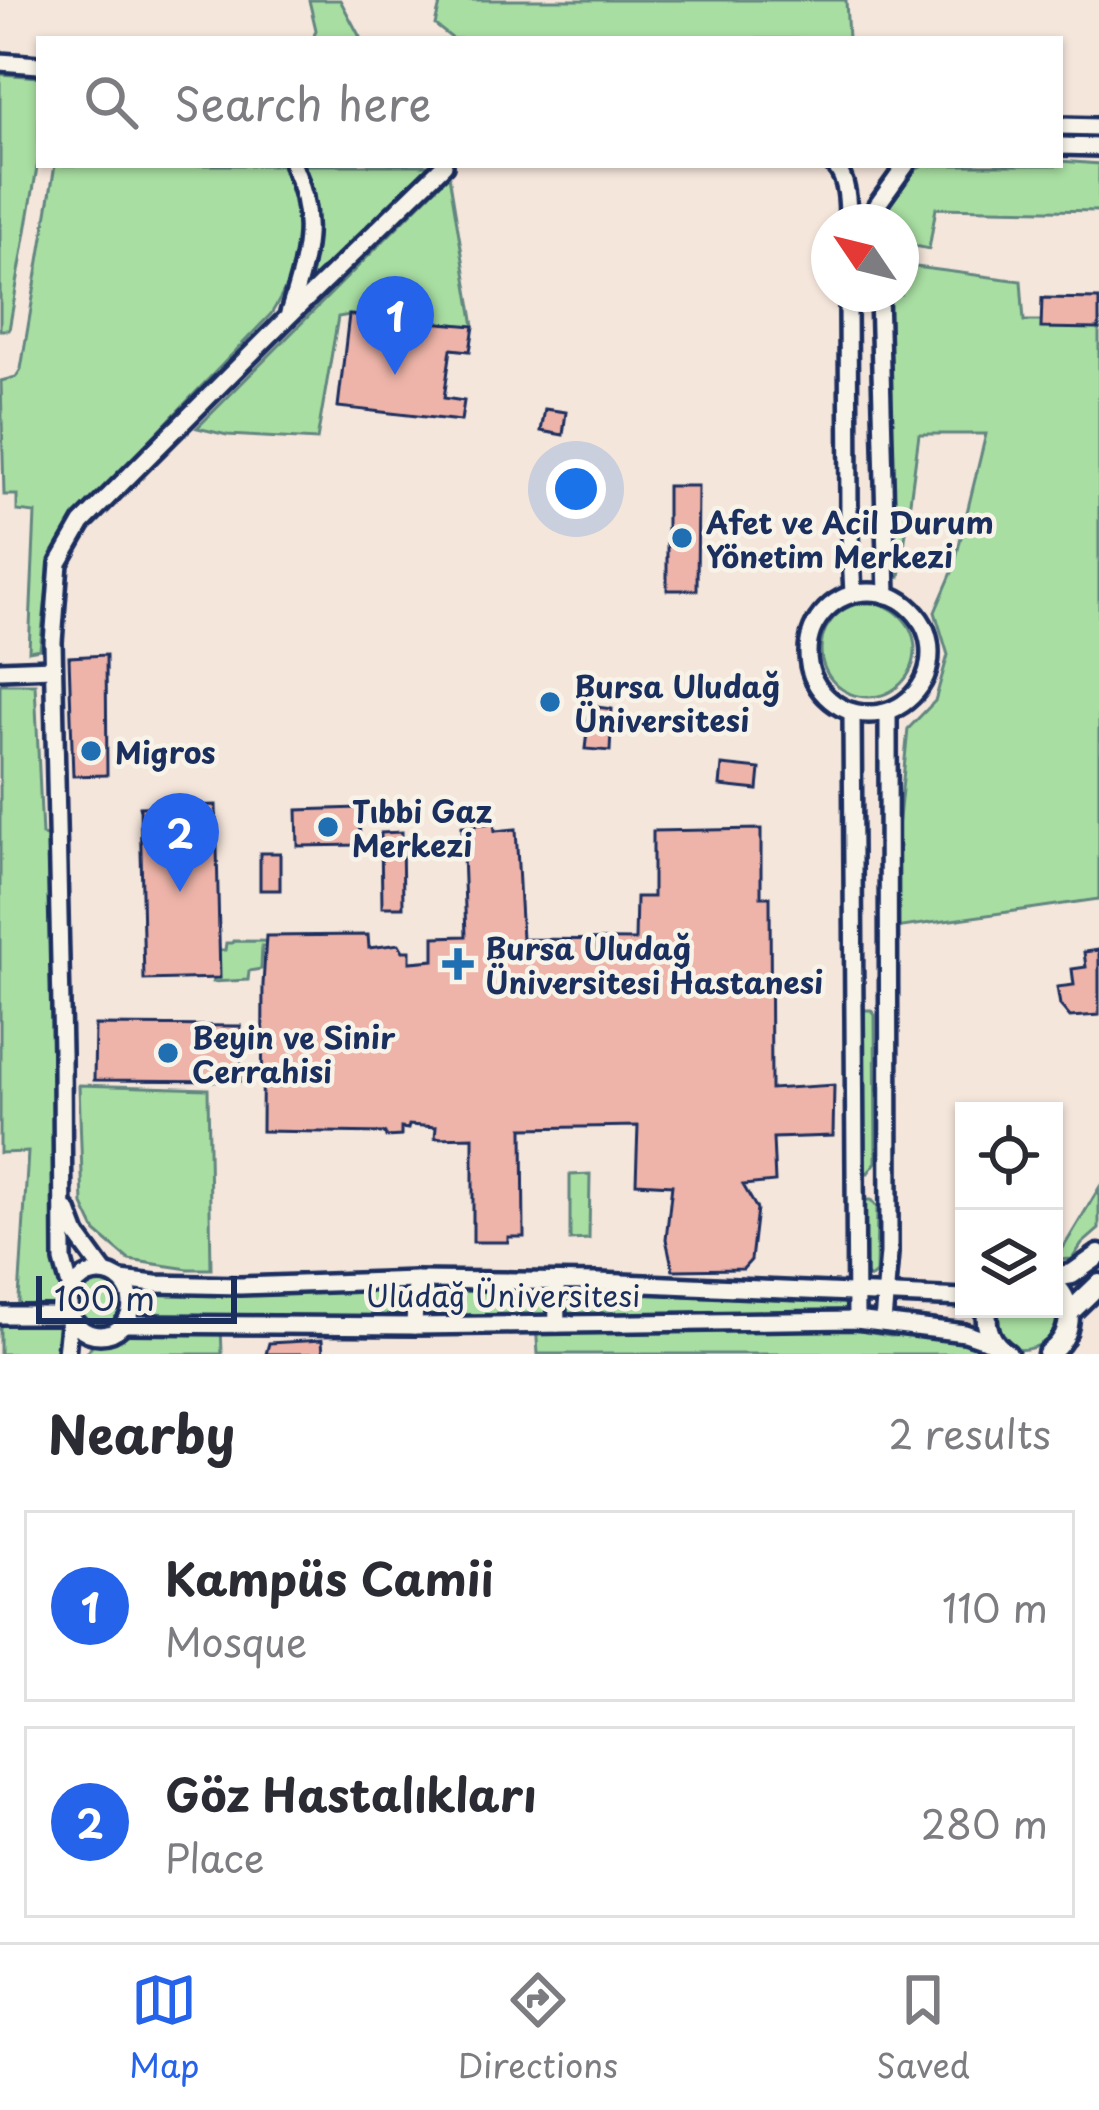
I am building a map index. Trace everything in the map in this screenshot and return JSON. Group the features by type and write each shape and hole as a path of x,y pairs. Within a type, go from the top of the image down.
{"main road":[{"path":"1063,1278 1099,1255"},
{"path":"1070,1312 1099,1284"},
{"path":"1048,1354 1064,1340 1069,1327 1070,1312 1063,1294"},
{"path":"987,1318 988,1332 1001,1351"}],"street":[{"path":"0,62 36,65"},
{"path":"1063,126 1099,127"},
{"path":"1063,146 1099,147"},
{"path":"287,317 305,261 309,219 294,168"},
{"path":"66,1354 71,1290 63,1261 53,668 59,563 82,523 442,168"},
{"path":"836,168 848,204"},
{"path":"878,204 904,168"},
{"path":"848,312 853,594"},
{"path":"879,312 887,595"},
{"path":"853,594 887,595 919,616 931,653 927,672 906,703 888,712 870,715 836,706 810,674 806,643 824,611 853,594"},
{"path":"0,670 53,668"},
{"path":"853,712 856,1320"},
{"path":"883,1322 890,1253 888,712"},
{"path":"854,854 887,850"},
{"path":"854,998 889,998"},
{"path":"855,1179 889,1178"},
{"path":"63,1197 77,1235 104,1272 85,1276 71,1290"},
{"name":"Uludağ Üniversitesi","path":"104,1272 121,1280 240,1286 416,1280 556,1282 955,1298"},
{"path":"121,1280 131,1306 124,1324"},
{"path":"414,1326 416,1280"},
{"path":"556,1282 557,1324"},
{"path":"0,1315 70,1316 82,1330 100,1335"},
{"name":"Uludağ Üniversitesi","path":"86,1354 100,1335 124,1324 856,1320 964,1333 1001,1351"}],"green space":[{"path":"309,0 340,0 359,36 314,36"},
{"path":"441,0 846,0 848,36 449,36 435,25"},
{"path":"0,74 36,77 37,168 9,330 0,330"},
{"path":"1099,164 1099,211 936,208 929,249 919,247 919,204 889,204 911,172 919,168"},
{"path":"54,168 285,168 296,206 299,242 282,295 271,314 72,521 50,563 40,649 29,651 35,513 17,511 17,495 4,495 1,381 16,377"},
{"path":"293,168 441,168 288,317 306,261"},
{"path":"449,175 474,326 338,317 317,440 227,435 197,428"},
{"path":"919,267 1021,281 1024,321 1099,321 1099,899 888,929 908,729 935,701 948,655 935,612 953,570 986,434 919,434 900,577 893,578 886,312 919,312"},
{"path":"868,603 901,617 915,650 901,683 868,697 835,683 821,650 835,617"},
{"path":"0,684 35,684 42,835 56,838 69,1283 61,1314 70,1315 71,1292 90,1273 121,1280 416,1280 856,1295 849,1315 635,1325 854,1330 890,1336 965,1333 1002,1354 538,1354 536,1324 221,1325 222,1354 86,1354 99,1335 75,1324 66,1354 0,1354 0,1315 18,1315 28,1152 0,1153"},
{"path":"360,942 362,948 262,946 261,969 249,971 248,980 213,982 212,950 225,950 226,943"},
{"path":"865,1010 875,1015 876,1162 868,1173 860,1167 861,1020"},
{"path":"79,1085 208,1089 211,1269 129,1260 96,1232 83,1205"},
{"path":"590,1174 589,1239 570,1240 570,1175"},
{"path":"1099,1188 1099,1229 1072,1259 1063,1260 1063,1248"},
{"path":"864,1200 877,1207 876,1273 870,1278 863,1273"},
{"path":"995,1318 1059,1318 1051,1336 1034,1347 1011,1349 996,1334"}],"building":[{"path":"1042,298 1099,299 1099,329 1041,328"},
{"path":"349,315 474,326 470,351 451,349 444,398 464,401 461,421 338,407"},
{"path":"545,409 566,412 563,435 541,431"},
{"name":"Afet ve Acil Durum Yönetim Merkezi","path":"667,486 698,486 697,590 667,590"},
{"path":"106,655 107,775 73,776 69,657"},
{"path":"590,706 612,709 610,751 585,749"},
{"path":"722,765 760,769 758,790 720,786"},
{"path":"216,805 220,978 144,980 140,807"},
{"name":"Tıbbi Gaz Merkezi","path":"359,808 360,845 298,846 297,810"},
{"path":"494,823 495,831 516,829 522,939 635,940 636,897 653,897 653,831 761,829 761,897 770,897 771,1089 834,1085 833,1136 773,1138 775,1182 743,1185 757,1209 751,1260 743,1269 673,1270 666,1239 672,1185 636,1183 638,1126 523,1128 524,1237 508,1237 508,1242 473,1242 473,1137 435,1138 436,1127 409,1125 401,1128 401,1136 386,1137 385,1133 262,1131 266,936 368,935 369,948 399,944 403,951 410,951 410,962 434,960 434,937 466,936 462,826"},
{"path":"402,832 403,907 382,907 381,833"},
{"path":"260,853 280,853 280,890 260,890"},
{"path":"1099,950 1099,1015 1070,1017 1060,1005 1057,987 1074,985 1072,969 1086,967 1084,952"},
{"name":"Beyin ve Sinir Cerrahisi","path":"95,1025 241,1026 240,1081 94,1080"},
{"path":"322,1340 323,1354 266,1354 269,1343"}],"place":[{"name":"Kampüs Camii","path":"395,375"},
{"name":"Afet ve Acil Durum Yönetim Merkezi","path":"682,538"},
{"name":"Bursa Uludağ Üniversitesi","path":"550,702"},
{"name":"Migros","path":"91,751"},
{"name":"Tıbbi Gaz Merkezi","path":"328,827"},
{"name":"Göz Hastalıkları","path":"180,892"},
{"name":"Bursa Uludağ Üniversitesi Hastanesi","path":"458,964"},
{"name":"Beyin ve Sinir Cerrahisi","path":"168,1053"}]}
